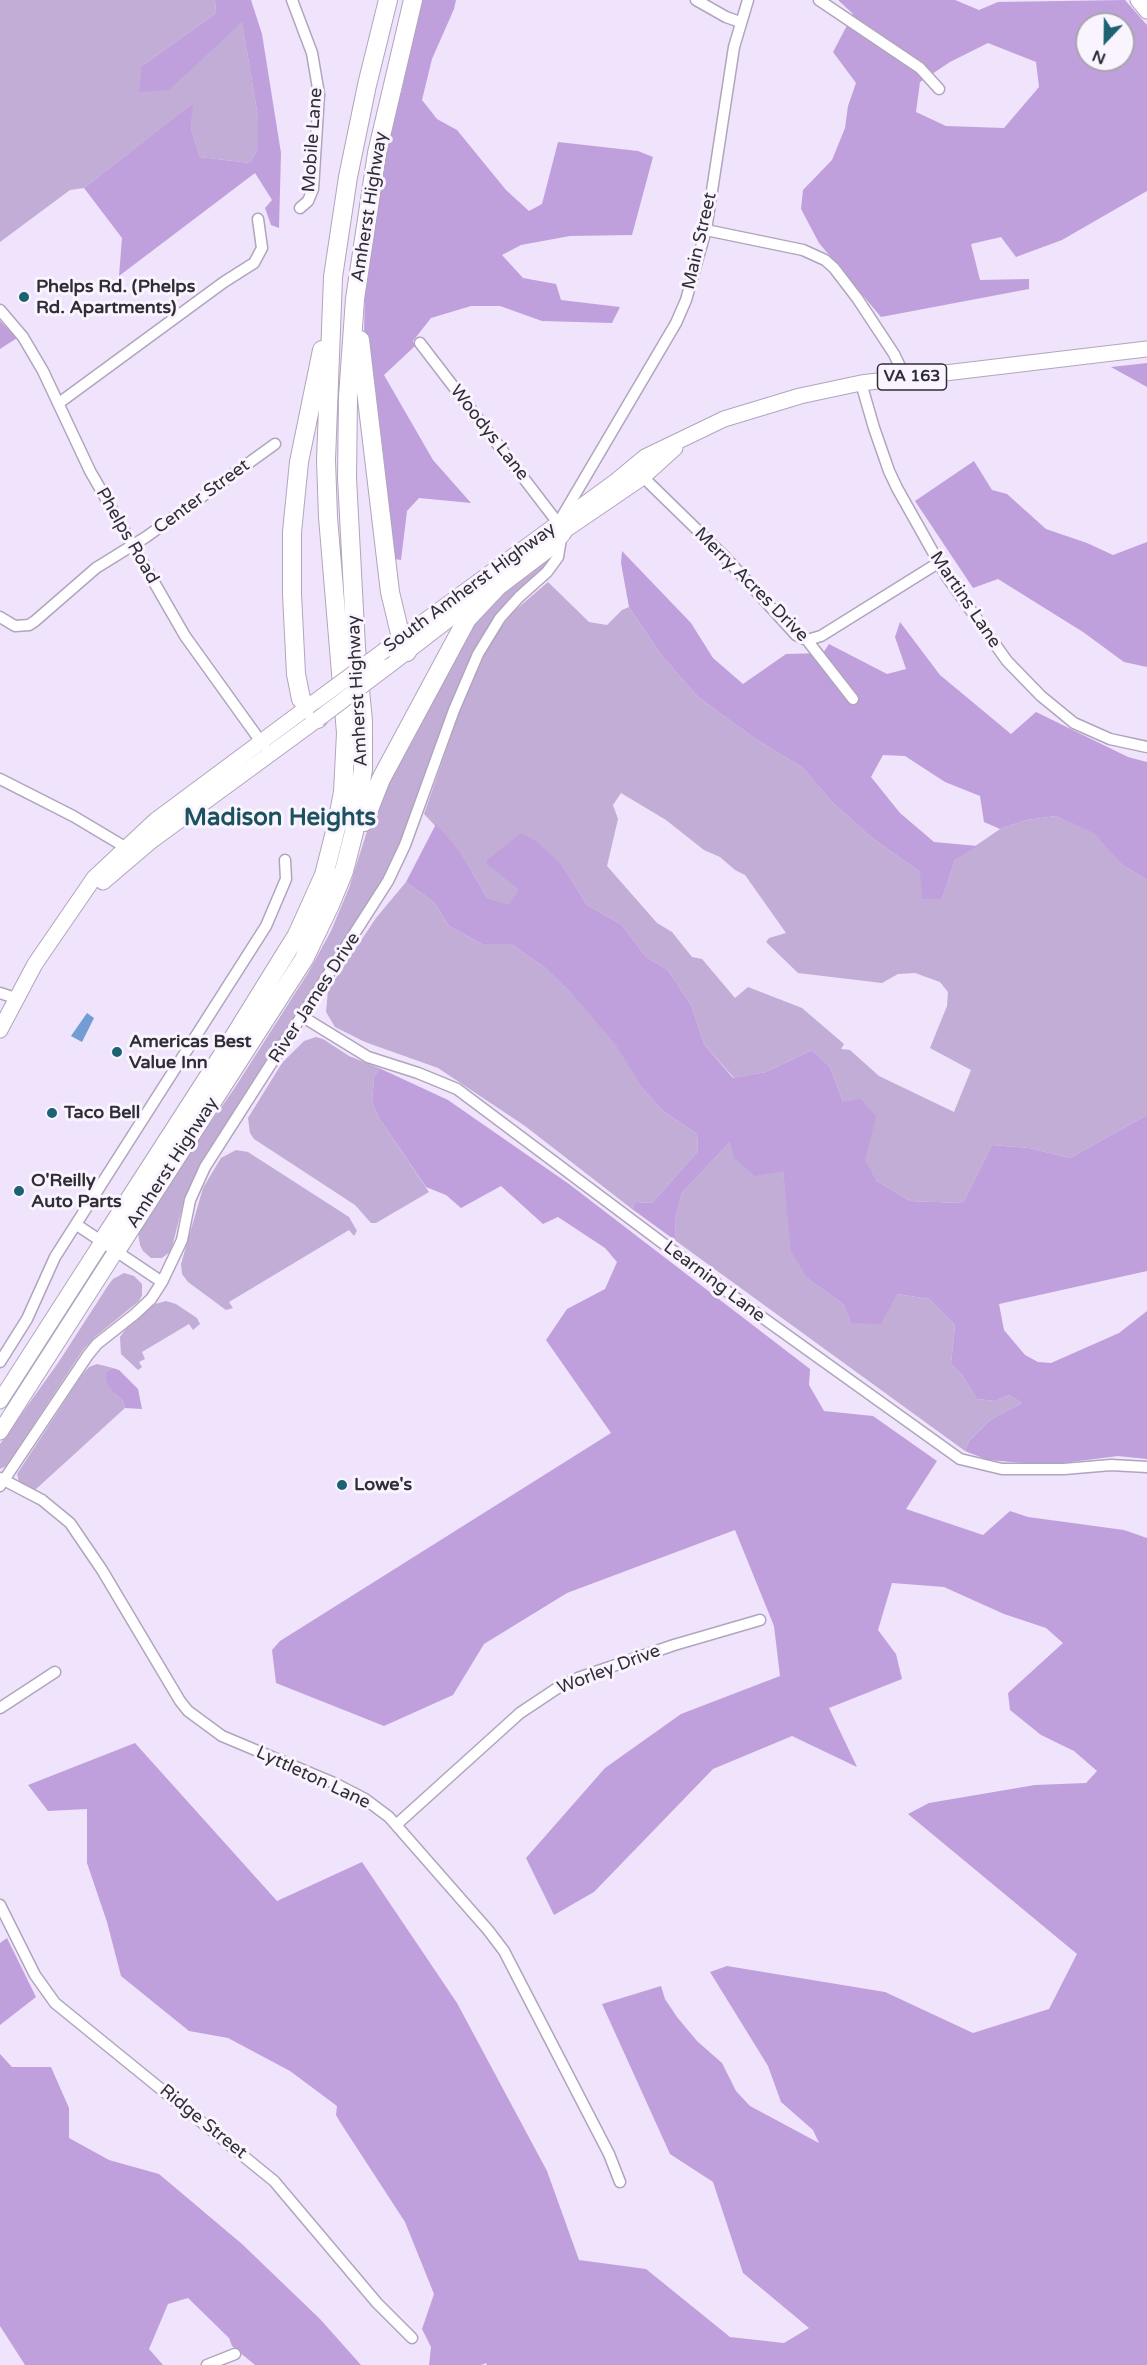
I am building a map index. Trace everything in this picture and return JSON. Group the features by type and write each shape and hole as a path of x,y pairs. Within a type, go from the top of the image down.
{"highway":[{"name":"Amherst Highway","path":"109,1246 286,954 324,875 333,841 343,792 346,733 326,460 333,277 340,218 350,165 388,0"},
{"name":"Amherst Highway","path":"109,1246 304,959 320,930 344,871 354,832 363,769 363,721 346,478 351,345 360,261 377,153 412,0"},
{"path":"360,261 360,336 390,592 404,645"},
{"path":"314,709 301,699 296,674 292,532 297,470 323,343 333,277"},
{"path":"344,871 381,779 467,619 498,586 548,548 560,528"}],"main road":[{"path":"1138,0 1147,10"},
{"name":"South Amherst Highway","path":"314,709 387,667 404,645 560,528 645,457 724,420 765,405 828,388 1147,349"},
{"name":"South Amherst Highway","path":"560,528 643,477 686,438"},
{"name":"South Amherst Highway","path":"71,910 150,842 385,650 404,645"},
{"name":"South Amherst Highway","path":"0,1030 35,964 94,878 156,820 265,748"},
{"name":"Amherst Highway","path":"0,1401 109,1246"},
{"name":"Amherst Highway","path":"0,1432 109,1246"}],"street":[{"name":"Mobile Lane","path":"292,0 312,53 319,94 313,189 308,201 300,208"},
{"path":"696,0 740,22"},
{"name":"Main Street","path":"560,528 676,323 693,281 705,230 734,47 748,0"},
{"path":"819,0 920,68 939,89"},
{"path":"59,403 195,303 254,263 262,248 258,219"},
{"path":"705,230 803,250 825,260 857,298 894,354 905,377"},
{"name":"Phelps Road","path":"0,310 23,337 59,403 90,471 185,636 265,748"},
{"name":"Woodys Lane","path":"420,343 560,528"},
{"name":"Martins Lane","path":"861,383 889,471 938,563 1001,653 1041,696 1074,723 1110,739 1147,747"},
{"name":"Center Street","path":"0,617 11,625 22,627 35,621 96,568 133,545 275,444"},
{"name":"Merry Acres Drive","path":"643,477 732,565 796,635 807,639 853,699"},
{"name":"River James Drive","path":"2,1481 88,1355 97,1344 135,1314 162,1282 182,1240 190,1200 197,1183 388,882 405,844 477,654 500,618 554,564 558,557 560,528"},
{"path":"807,639 814,639 831,630 938,563"},
{"path":"0,779 73,816 125,847"},
{"path":"0,1362 27,1319 55,1257 266,926 286,879 285,860"},
{"path":"0,993 15,998"},
{"name":"Learning Lane","path":"303,1017 368,1057 458,1089 752,1310 960,1459 1002,1469 1111,1465 1147,1467"},
{"path":"77,1225 162,1282"},
{"name":"Lyttleton Lane","path":"2,1481 42,1500 70,1523 102,1570 188,1711 222,1736 334,1783 365,1799 396,1825 504,1951 609,2154 620,2182"},
{"name":"Worley Drive","path":"396,1825 514,1719 559,1687 578,1678 674,1645 760,1620"},
{"path":"0,1708 55,1672"},
{"name":"Ridge Street","path":"0,1905 35,1975 55,2003 274,2181 377,2303 412,2338"},
{"path":"207,2365 235,2354"}],"shaded area":[{"path":"0,0 215,0 216,13 142,66 220,42 242,21 258,117 258,148 250,163 200,157 191,129 192,104 84,188 70,190 0,242"},
{"path":"215,0 251,0 262,34 281,153 279,228 271,225 265,208 272,200 255,173 119,276 122,238 84,188 193,103 191,129 200,157 250,163 258,148 258,117 242,22 169,90 139,92 142,66 216,13"},
{"path":"420,0 456,0 432,59 422,100 437,119 457,130 506,190 529,211 542,204 558,142 638,151 653,157 632,235 570,236 521,245 502,255 523,278 556,284 561,300 620,307 612,323 542,321 500,306 471,306 431,318 413,341 415,346 384,375 433,460 471,503 419,498 407,511 401,560 395,559 382,442 364,336 365,285 383,153 402,90"},
{"path":"838,0 955,0 979,10 998,2 1125,0 1147,25 1147,191 1062,240 1016,257 1001,237 971,244 980,280 1029,279 1029,289 881,317 819,243 801,209 803,190 832,160 845,128 848,106 856,83 833,52 853,14","holes":["988,43 1036,62 1039,87 1004,128 946,126 916,112 920,82 950,62"]},
{"path":"0,321 17,338 0,349"},
{"path":"1147,363 1147,387 1111,367"},
{"path":"974,461 992,490 1007,494 1046,529 1113,555 1147,542 1147,667 1124,662 1083,632 998,579 973,588 915,501"},
{"path":"622,551 691,623 713,658 743,684 786,654 823,653 829,644 887,674 906,669 895,637 900,622 940,675 1011,734 1036,712 1128,757 1147,762 1147,880 1121,864 1095,834 1056,816 1026,820 1000,829 984,822 980,796 945,782 905,756 883,755 871,777 900,813 934,842 977,846 955,860 942,899 922,899 920,872 871,837 832,802 802,767 757,740 698,697 662,656 629,607 621,563"},
{"path":"548,557 548,565 491,623 481,639 388,873 194,1177 184,1200 171,1251 162,1258 151,1258 143,1251 138,1233 177,1170 234,1089 308,973 331,931 349,888 377,800 450,657 487,603"},
{"path":"548,582 589,622 607,625 622,610 629,607 662,656 698,697 757,740 802,767 832,802 871,837 920,872 942,899 955,860 1000,829 1026,820 1056,816 1096,834 1121,864 1147,880 1147,1115 1070,1158 1029,1148 992,1145 963,1203 910,1201 877,1181 865,1161 830,1067 812,1050 766,1072 734,1078 704,1044 691,1005 668,970 646,957 622,925 587,905 562,865 485,861 520,890 509,906 487,898 462,854 424,814 464,699 491,641 512,613","holes":["621,793 666,820 704,850 720,857 745,875 786,933 769,938 766,942 798,973 882,983 898,974 915,973 940,982 948,992 947,1006 930,1048 971,1070 954,1112 879,1076 850,1050 841,1049 844,1044 802,1008 748,987 735,998 702,959 692,957 672,932 657,923 607,866 618,819 613,805"]},
{"path":"436,824 462,854 487,898 509,905 519,890 485,862 521,833 536,841 562,865 587,905 622,925 646,957 668,970 691,1005 704,1044 733,1078 766,1072 812,1050 830,1067 843,1102 861,1099 876,1117 865,1160 877,1181 910,1201 963,1203 992,1145 1029,1148 1070,1158 1147,1115 1147,1271 999,1304 1004,1330 1025,1355 1038,1362 1051,1363 1119,1333 1147,1311 1147,1459 1118,1456 1047,1465 988,1460 965,1451 969,1441 990,1420 1022,1403 1009,1395 996,1401 977,1399 962,1375 951,1364 955,1325 929,1299 897,1294 881,1324 851,1323 843,1304 808,1279 791,1251 783,1171 755,1176 734,1158 730,1142 682,1193 675,1220 676,1241 632,1209 635,1202 652,1203 698,1151 697,1134 663,1111 642,1088 616,1045 569,991 544,967 511,944 482,944 449,926 434,902 406,882"},
{"path":"406,882 434,902 449,926 482,944 511,944 544,967 569,991 617,1045 642,1088 663,1111 697,1134 698,1151 652,1203 635,1202 632,1209 525,1126 438,1068 365,1042 335,1027 326,1012 328,990 376,918"},
{"path":"316,1037 349,1056 379,1068 374,1077 372,1102 379,1118 429,1192 376,1223 371,1223 355,1205 254,1139 250,1133 248,1118 282,1063 304,1041"},
{"path":"379,1068 448,1100 569,1184 810,1369 809,1385 824,1411 873,1416 937,1461 906,1509 983,1535 1010,1511 1028,1517 1124,1530 1147,1538 1147,2365 487,2365 486,2363 481,2365 429,2365 431,2347 422,2329 434,2294 405,2222 340,2122 336,2115 337,2106 290,2071 228,2038 189,2031 121,1976 107,1922 87,1863 87,1809 48,1811 28,1785 135,1743 277,1901 362,1862 457,2003 547,2171 579,2260 646,2269 730,2337 784,2343 809,2328 743,2273 713,2182 670,2154 602,2004 661,1986 665,1999 677,2017 697,2041 722,2063 736,2091 750,2106 819,2143 813,2130 781,2102 768,2066 710,1972 727,1966 885,1992 973,2033 1049,2009 1077,1954 908,1814 929,1803 1035,1785 1086,1783 1097,1771 1074,1751 1041,1735 1010,1710 1008,1693 1063,1643 1046,1628 1004,1614 944,1587 892,1583 878,1630 896,1654 902,1679 829,1708 857,1767 792,1736 713,1769 594,1892 554,1915 526,1858 605,1768 681,1714 780,1676 774,1626 735,1530 567,1593 484,1644 453,1695 384,1726 276,1683 272,1650 280,1641 611,1433 546,1340 567,1309 605,1289 617,1262 605,1248 558,1217 543,1224 501,1186 461,1208 446,1195 426,1187 379,1118 372,1102 374,1077"},
{"path":"730,1142 783,1171 786,1197 808,1279 843,1304 851,1323 897,1294 929,1299 955,1325 951,1364 962,1375 977,1399 996,1401 1009,1395 1022,1403 990,1420 969,1441 965,1451 676,1241 675,1220 682,1193"},
{"path":"236,1150 248,1152 349,1217 357,1231 354,1236 349,1230 229,1302 233,1308 226,1310 188,1282 182,1274 181,1264 203,1188 221,1158"},
{"path":"124,1273 134,1276 142,1284 142,1295 139,1301 95,1337 83,1350 6,1466 0,1469 0,1444 58,1363 109,1284"},
{"path":"166,1301 176,1304 197,1318 200,1324 193,1330 189,1324 142,1352 145,1359 139,1362 142,1367 138,1370 121,1354 120,1337 155,1304"},
{"path":"97,1364 113,1368 106,1372 114,1393 123,1401 125,1408 35,1490 30,1489 19,1482 17,1474 82,1375 89,1367"},
{"path":"113,1368 119,1370 138,1389 142,1409 125,1408 123,1401 114,1393 106,1381 106,1372"},
{"path":"7,1938 36,1997 0,2025 0,1943"},
{"path":"0,2054 12,2067 51,2067 69,2108 69,2138 109,2160 159,2174 242,2244 320,2319 361,2365 255,2365 232,2346 229,2338 188,2298 168,2304 149,2349 163,2365 25,2365 0,2326"}],"water":[{"path":"87,1013 94,1018 82,1042 71,1036"}],"place":[{"name":"Phelps Rd. (Phelps Rd. Apartments)","path":"24,297"},
{"name":"Americas Best Value Inn","path":"117,1052"},
{"name":"Taco Bell","path":"52,1113"},
{"name":"O'Reilly Auto Parts","path":"19,1191"},
{"name":"Lowe's","path":"342,1485"}],"district":[{"name":"Madison Heights","path":"280,819"}]}
